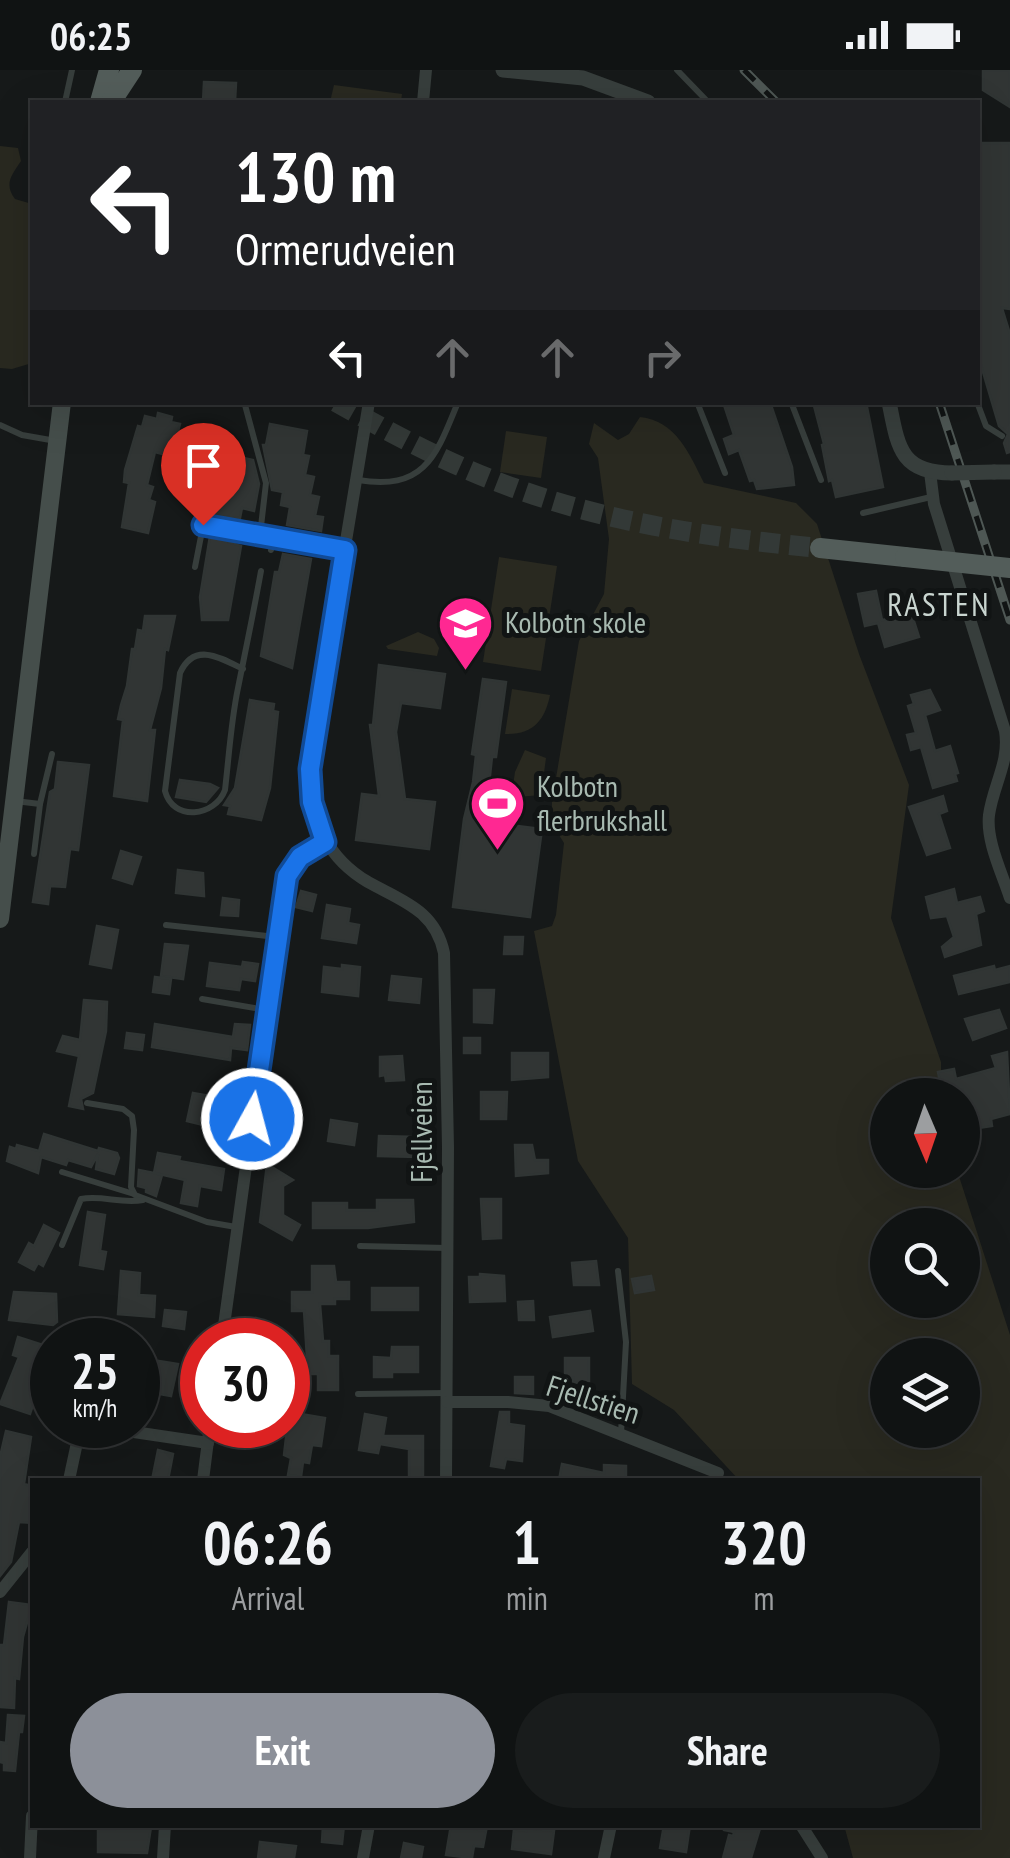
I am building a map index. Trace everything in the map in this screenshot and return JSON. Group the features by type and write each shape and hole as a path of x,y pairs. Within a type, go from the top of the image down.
{"main road":[{"path":"101,100 110,70"},
{"path":"111,100 132,70"},
{"path":"0,919 62,405"},
{"path":"820,548 1010,568"}],"street":[{"path":"423,100 426,70"},
{"path":"503,70 582,78 644,100"},
{"path":"225,1318 266,1010 290,870 300,857 325,842 312,802 310,769 370,405"},
{"path":"890,405 903,453 915,466 952,474 1002,472"},
{"path":"930,472 932,496 1005,730 1006,754 989,825 1010,898"},
{"path":"203,525 268,542 345,550"},
{"name":"Fjellveien","path":"325,842 356,873 421,911 442,942 446,982 446,1478"},
{"name":"Fjellstien","path":"447,1398 548,1406 718,1473"},
{"path":"68,1478 78,1438 100,1427 180,1439"},
{"path":"203,1478 207,1448"},
{"path":"0,1592 30,1554"},
{"path":"30,1858 31,1828"},
{"path":"163,1858 165,1828"},
{"path":"363,1858 368,1828"},
{"path":"604,1858 610,1828"},
{"path":"803,1828 822,1858"}],"lane":[{"path":"65,100 72,70"},
{"path":"677,70 706,100"},
{"path":"245,405 266,483 268,542"},
{"path":"358,480 406,480 423,469 437,451 457,405"},
{"path":"698,405 725,473"},
{"path":"793,405 820,480"},
{"path":"979,405 986,426 1002,436"},
{"path":"0,425 22,435 58,441"},
{"path":"863,514 932,496"},
{"path":"195,567 203,525"},
{"path":"243,668 208,655 186,660 180,674 165,791 170,804 180,810 204,811 221,802 261,570"},
{"path":"34,854 52,754"},
{"path":"14,801 40,804"},
{"path":"166,925 278,938"},
{"path":"202,1000 266,1010"},
{"path":"87,1103 122,1109 132,1116 131,1187 135,1194"},
{"path":"62,1172 207,1222 237,1228"},
{"path":"62,1245 81,1198 123,1204 144,1200"},
{"path":"360,1246 447,1248"},
{"path":"618,1271 626,1342 620,1433"},
{"path":"358,1394 447,1398"}],"shaded area":[{"path":"334,85 402,94 401,100 330,100"},
{"path":"0,146 18,148 21,161 10,189 15,199 30,203 30,364 0,368"},
{"path":"640,417 652,420 680,440 704,483 796,503 817,524 859,654 909,785 891,918 941,1062 941,1078 870,1078 870,1188 963,1188 969,1208 870,1208 870,1318 980,1318 980,1242 1010,1335 1010,1858 853,1858 845,1828 980,1828 980,1478 737,1478 674,1410 632,1384 628,1238 578,1161 534,931 552,926 556,915 564,843 552,824 552,802 579,641 604,594 609,539 598,458 589,444 594,423 618,440 629,434"},
{"path":"506,431 547,437 541,478 500,472"},
{"path":"499,557 557,566 541,671 483,662"},
{"path":"418,632 434,639 439,648 437,656 386,646"},
{"path":"512,689 550,695 536,724 523,732 505,734"},
{"path":"525,750 546,758 541,795 517,797 512,792 515,772"}],"building":[{"path":"983,70 1010,70 1010,107 983,90"},
{"path":"204,82 236,83 235,100 203,100"},
{"path":"980,143 1010,143 1010,309 1002,308 1010,334 1010,452 1007,453 1004,443 1008,434 999,426 980,362"},
{"path":"724,405 771,405 792,467 794,485 757,489 754,480 750,481 739,450 729,454 724,439 734,435"},
{"path":"814,405 867,405 883,487 836,497 832,480 829,481"},
{"path":"158,413 180,424 173,450 168,449 166,455 155,452 147,485 153,487 149,500 155,502 148,533 122,527 129,483 124,482 125,470 138,426 142,427 145,416 157,419"},
{"path":"270,424 307,431 303,455 309,456 305,475 314,477 310,495 319,497 315,516 323,517 321,531 287,525 290,507 281,505 283,492 272,490 263,445"},
{"path":"226,454 253,460 259,484 254,511 242,508 240,518 205,515 208,500 200,499 206,474 215,476"},
{"path":"210,536 241,546 228,620 202,620 200,597"},
{"path":"283,554 311,559 292,668 261,656 275,572 279,572"},
{"path":"876,591 882,620 912,615 919,637 885,647 878,623 865,626 858,594"},
{"path":"145,616 175,616 150,730 155,730 147,801 114,796 123,720 118,719 132,649 138,630 143,631"},
{"path":"379,665 445,674 440,708 401,703 396,732 405,799 435,802 429,849 356,840 362,794 379,796 370,725"},
{"path":"483,679 506,682 485,822 542,829 530,917 453,907 464,819 473,782 476,755 472,754"},
{"path":"930,690 940,710 925,715 935,751 950,746 958,773 957,781 933,788 921,747 911,750 907,735 916,733 908,706 914,704 911,695"},
{"path":"250,700 274,704 273,711 278,712 270,788 261,820 228,814 230,806 224,805 235,788"},
{"path":"58,762 89,765 78,850 70,849 65,887 50,886 48,904 33,902"},
{"path":"180,780 218,788 206,802 176,797"},
{"path":"943,796 947,811 939,814 950,848 927,855 909,807"},
{"path":"121,851 141,857 132,884 113,878"},
{"path":"178,870 203,873 204,896 176,893"},
{"path":"954,889 957,903 980,897 984,911 976,914 981,945 945,957 942,947 954,937 947,916 931,918 926,897"},
{"path":"301,891 316,895 312,911 296,907"},
{"path":"223,898 239,900 238,916 221,915"},
{"path":"327,905 350,909 348,923 359,925 356,943 322,938"},
{"path":"97,926 118,930 111,968 90,964"},
{"path":"505,937 523,937 522,954 504,954"},
{"path":"165,944 188,946 183,979 161,976"},
{"path":"243,962 258,964 255,981 241,979 239,990 207,986 210,963 242,967"},
{"path":"342,965 360,967 358,996 322,992 324,967 342,969"},
{"path":"994,966 995,970 1010,966 1010,982 959,994 954,976"},
{"path":"392,976 421,979 419,1003 389,1000"},
{"path":"155,977 171,979 169,994 153,992"},
{"path":"474,990 494,990 492,1023 474,1022"},
{"path":"84,1000 107,1002 106,1031 93,1093 81,1099 83,1109 69,1106 79,1056 57,1051 63,1036 80,1040"},
{"path":"999,1010 1006,1028 973,1040 965,1019"},
{"path":"155,1024 233,1037 235,1024 250,1025 247,1050 231,1048 230,1060 152,1047"},
{"path":"127,1033 144,1035 142,1050 125,1048"},
{"path":"464,1038 480,1038 480,1053 464,1053"},
{"path":"1007,1052 1010,1114 991,1119 992,1126 980,1128 980,1078 960,1078 996,1068 992,1056"},
{"path":"512,1053 548,1053 548,1077 512,1080"},
{"path":"402,1056 404,1080 386,1081 385,1075 380,1076 380,1057"},
{"path":"954,1069 956,1078 939,1078 938,1072"},
{"path":"481,1092 507,1092 506,1119 481,1119"},
{"path":"193,1093 216,1097 215,1106 225,1108 223,1118 237,1121 235,1138 223,1136 224,1130 187,1121"},
{"path":"331,1120 357,1124 354,1145 328,1141"},
{"path":"44,1134 117,1153 114,1174 96,1169 98,1154 91,1167 41,1157 38,1173 7,1161 10,1147 39,1151"},
{"path":"379,1136 418,1137 418,1157 378,1156"},
{"path":"515,1145 532,1145 535,1160 548,1160 548,1173 516,1176"},
{"path":"158,1153 224,1169 221,1190 200,1186 197,1206 181,1203 185,1180 155,1173 162,1175 156,1196 146,1192 146,1188 138,1186 139,1170 154,1173"},
{"path":"267,1164 293,1180 283,1186 283,1215 300,1225 292,1240 260,1222"},
{"path":"481,1199 501,1199 501,1238 483,1239"},
{"path":"377,1200 413,1200 414,1222 368,1228 313,1228 313,1203 347,1203 347,1210 377,1210"},
{"path":"88,1212 105,1215 100,1251 106,1252 103,1269 80,1265"},
{"path":"44,1225 59,1233 43,1266 38,1263 34,1270 19,1262 29,1243 34,1246"},
{"path":"596,1261 599,1285 574,1285 572,1263"},
{"path":"312,1266 334,1266 336,1282 349,1282 349,1299 320,1304 323,1341 329,1341 329,1356 338,1356 338,1390 318,1390 318,1374 310,1374 310,1318 304,1318 304,1311 292,1311 292,1292 312,1292"},
{"path":"121,1271 140,1273 139,1295 155,1296 154,1317 118,1314"},
{"path":"504,1276 505,1301 470,1302 469,1277"},
{"path":"651,1276 654,1290 635,1293 632,1279"},
{"path":"372,1288 418,1288 418,1310 372,1310"},
{"path":"14,1292 56,1294 57,1318 30,1318 30,1322 9,1320"},
{"path":"533,1301 534,1320 519,1320 518,1302"},
{"path":"165,1310 186,1312 185,1318 180,1318 180,1328 163,1326"},
{"path":"590,1311 593,1331 553,1337 550,1317"},
{"path":"18,1337 30,1341 30,1414 0,1404 19,1357 13,1355"},
{"path":"392,1347 418,1347 418,1372 374,1377 374,1357 391,1358"},
{"path":"565,1358 589,1358 589,1383 573,1383 573,1378 565,1378"},
{"path":"160,1361 178,1364 171,1396 160,1394"},
{"path":"515,1377 533,1377 533,1394 515,1393"},
{"path":"500,1412 509,1412 509,1424 524,1426 522,1461 506,1459 504,1468 491,1466"},
{"path":"365,1414 386,1418 383,1436 423,1436 423,1478 409,1478 409,1449 380,1444 378,1453 359,1450"},
{"path":"310,1416 325,1418 321,1446 312,1445 309,1463 303,1462 301,1477 288,1475 291,1458 284,1455 285,1448 310,1448"},
{"path":"6,1431 30,1437 24,1484 30,1486 30,1523 19,1522 11,1562 0,1576 0,1457"},
{"path":"158,1450 173,1454 168,1478 152,1478"},
{"path":"562,1464 604,1473 604,1465 626,1466 626,1478 559,1478"},
{"path":"9,1602 30,1605 19,1679 15,1678 14,1708 0,1707 0,1645 4,1645"},
{"path":"8,1715 24,1716 15,1771 4,1770 4,1763 0,1762 0,1742 6,1743"},
{"path":"151,1828 147,1853 98,1852 98,1829"},
{"path":"323,1828 344,1828 342,1844 322,1842"},
{"path":"450,1828 486,1831 483,1847 474,1846 472,1858 446,1855"},
{"path":"663,1828 690,1828 686,1852 660,1848"},
{"path":"760,1828 751,1858 723,1858 729,1835 734,1832 724,1830"},
{"path":"514,1829 554,1831 551,1854 512,1849"},
{"path":"260,1842 296,1846 294,1858 258,1858"},
{"path":"404,1843 423,1847 421,1858 401,1858"}],"tunnel":[{"path":"341,405 446,460 551,501 665,528 820,548"}],"railway":[{"path":"744,70 774,100"},
{"path":"940,405 1010,620"}],"place":[{"name":"Kolbotn skole","path":"466,672"},
{"name":"Kolbotn flerbrukshall","path":"498,853"}],"district":[{"name":"RASTEN","path":"939,605"}],"route":[{"path":"203,525 345,550 310,769 312,802 325,842 300,857 287,876 252,1119"}]}
